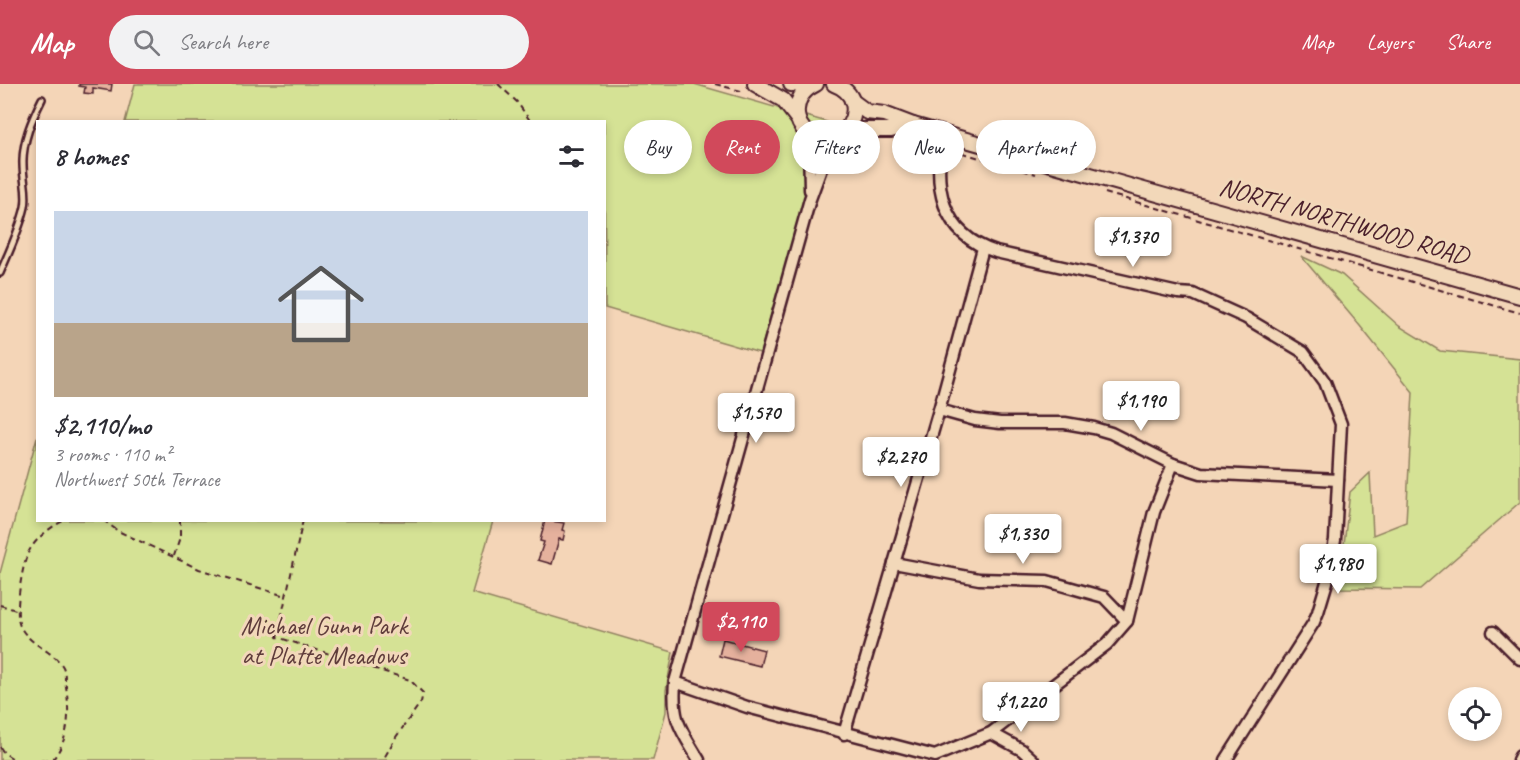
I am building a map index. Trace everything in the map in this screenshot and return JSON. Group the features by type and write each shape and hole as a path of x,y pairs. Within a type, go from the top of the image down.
{"street":[{"path":"791,84 813,85"},
{"name":"NORTH NORTHWOOD ROAD","path":"834,84 850,94 867,112 884,114 900,120"},
{"path":"795,120 803,92 813,85"},
{"path":"752,89 783,100 792,120"},
{"path":"850,94 854,115 851,120"},
{"name":"NORTH NORTHWOOD ROAD","path":"964,146 1520,296"},
{"path":"809,174 810,199"},
{"path":"699,760 677,722 673,705 675,682 810,199 819,174"},
{"path":"939,174 944,207 966,237 983,248 1178,293 1193,294 1246,318 1304,352 1334,402 1341,424 1332,561 1314,622 1226,760"},
{"path":"844,734 939,410 983,248"},
{"path":"939,410 975,420 992,422 1065,423 1094,428 1111,433 1173,464 1212,474 1338,480"},
{"path":"675,682 747,707 935,756 991,733 1107,644 1127,621 1154,512 1173,464"},
{"path":"894,563 979,579 1047,581 1104,597 1127,621"},
{"path":"1492,632 1520,659"},
{"path":"991,733 1022,750 1034,760"}],"lane":[{"path":"0,273 25,207 26,191 22,163 24,149 42,99"}],"path":[{"path":"498,84 517,102 530,120"},
{"path":"715,84 752,89"},
{"path":"1103,193 1520,313"},
{"path":"52,760 61,749 69,704 63,668 54,658 26,637 18,623 16,610 28,554 39,537 63,522"},
{"path":"106,522 118,531 199,569 285,596"},
{"path":"174,556 180,538 180,522"},
{"path":"303,522 277,637 410,680 423,693 421,702 396,737 384,760"},
{"path":"0,605 16,610"},
{"path":"0,747 4,753 15,760"}],"green space":[{"path":"135,84 694,84 820,120 792,120 792,174 812,174 760,353 606,308 606,120 126,120"},
{"path":"1301,256 1342,275 1399,326 1440,351 1520,359 1520,502 1420,589 1339,588 1350,492 1370,473 1373,535 1406,522 1413,392"},
{"name":"Michael Gunn Park at Platte Meadows","path":"36,441 36,522 493,522 472,593 673,652 666,690 666,712 653,760 0,760 0,573"}],"building":[{"path":"79,84 112,84 111,91 93,88 93,94 84,93 85,87"},
{"path":"545,522 564,523 563,540 559,539 552,564 538,560 544,542 540,541"},
{"path":"723,639 764,650 760,666 719,656"}]}
